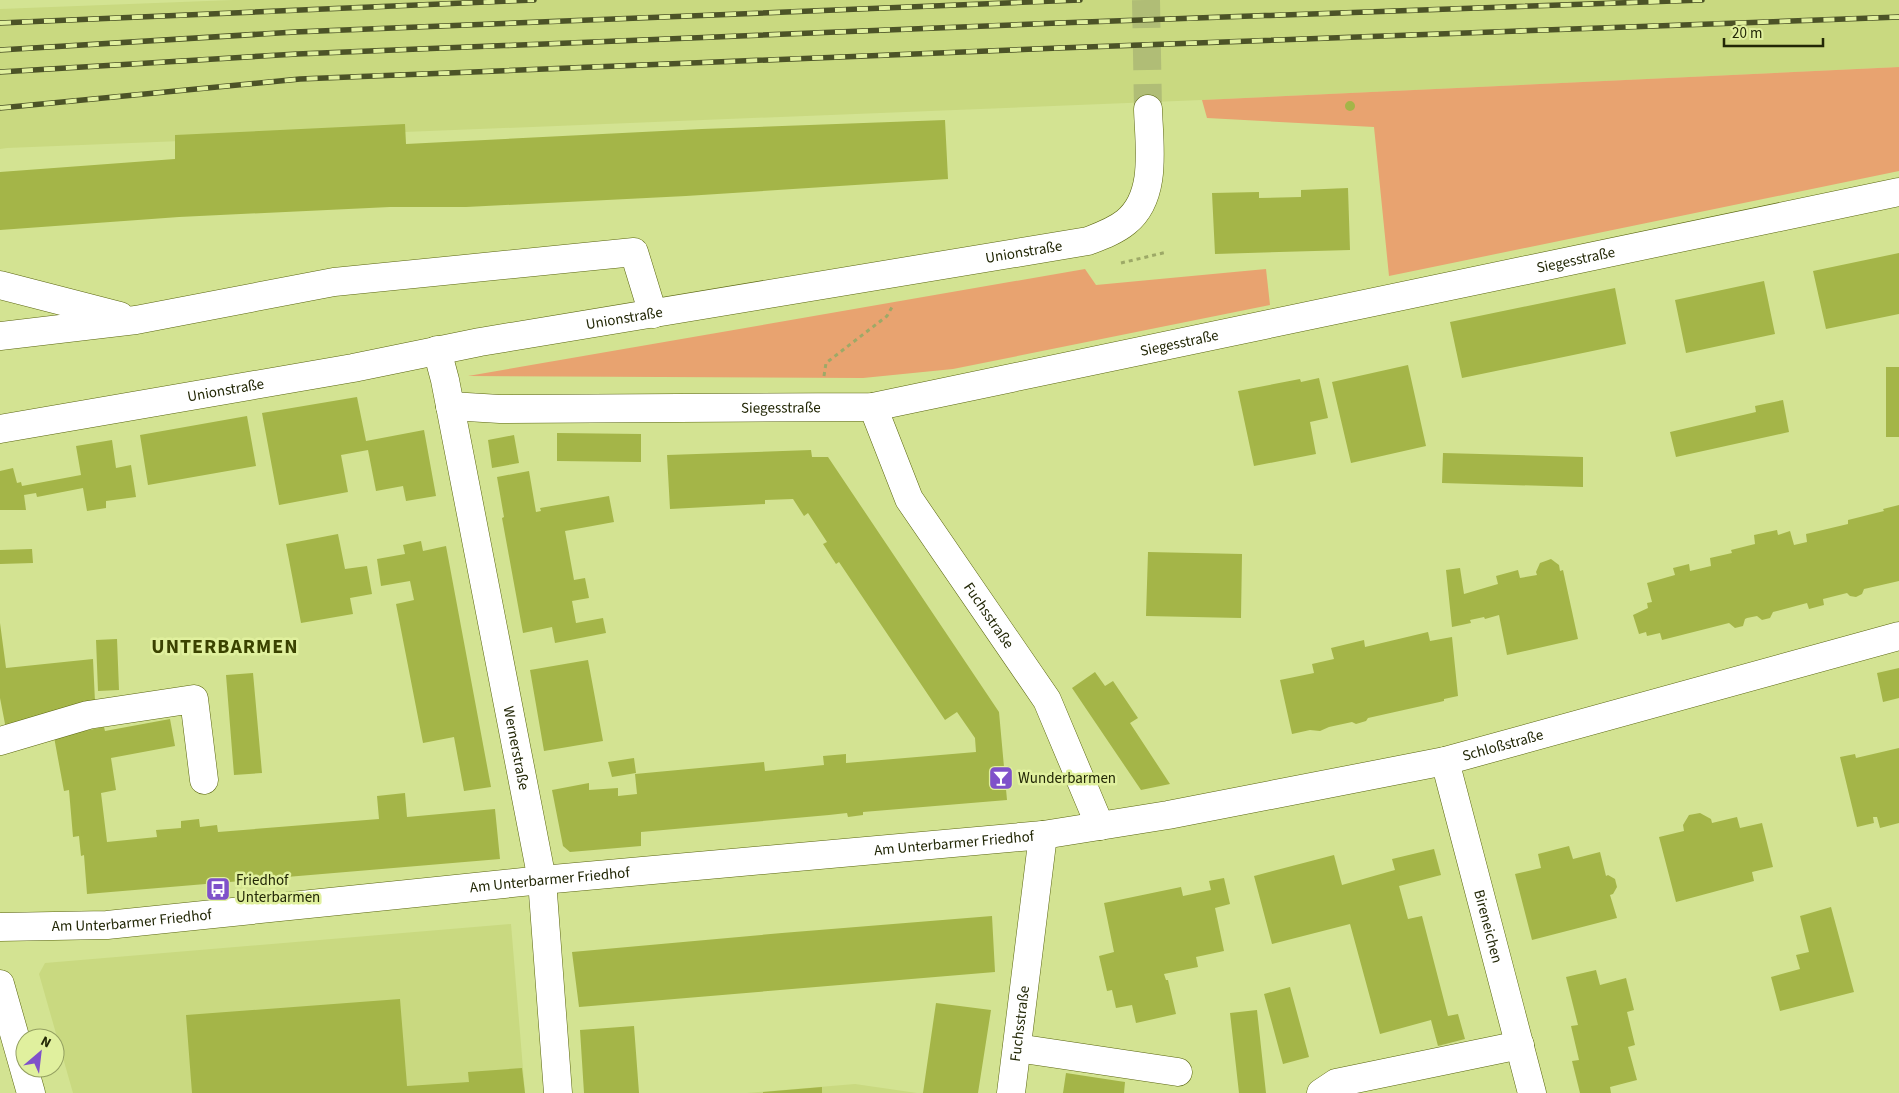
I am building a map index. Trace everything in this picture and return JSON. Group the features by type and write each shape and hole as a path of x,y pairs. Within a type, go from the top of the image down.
{"street":[{"name":"Unionstraße","path":"0,429 353,368 437,350 1088,242 1113,231 1128,221 1142,200 1150,171 1148,109"},
{"name":"Siegesstraße","path":"450,406 500,409 873,407 1899,192"},
{"path":"0,336 136,320 334,282 634,252 653,314"},
{"path":"0,285 136,320"},
{"name":"Wernerstraße","path":"437,350 450,406 542,880 558,1093"},
{"name":"Fuchsstraße","path":"873,407 909,499 1047,700 1100,826"},
{"name":"Schloßstraße","path":"1100,826 1444,760 1899,636"},
{"path":"0,741 88,715 194,699 204,780"},
{"name":"Bireneichen","path":"1444,760 1532,1093"},
{"name":"Am Unterbarmer Friedhof","path":"0,927 107,925 542,880 1043,835 1100,826"},
{"name":"Fuchsstraße","path":"1011,1093 1043,835"},
{"path":"0,984 31,1093"},
{"path":"1321,1093 1336,1083 1520,1045"},
{"path":"1017,1048 1178,1072"}],"path":[{"path":"1127,262 1167,252"},
{"path":"834,357 887,316"}],"shaded area":[{"path":"233,0 1899,0 1899,67 1202,100 0,149 0,9"},
{"path":"1899,67 1899,171 1389,276 1374,127 1207,118 1202,100"},
{"path":"1085,269 1096,285 1266,269 1270,305 953,369 863,378 468,376"},
{"path":"511,924 525,1093 73,1093 65,1065 65,1028 54,1028 39,974 45,963"},
{"path":"855,1084 917,1093 747,1093"}],"building":[{"path":"1350,101 1355,106 1350,111 1345,106"},
{"path":"945,120 948,179 686,196 466,207 390,207 179,217 0,230 0,172 175,159 175,135 405,124 406,144 702,129"},
{"path":"1348,188 1350,250 1215,254 1212,193 1259,192 1259,198 1301,197 1301,190"},
{"path":"1899,253 1899,314 1826,329 1813,271"},
{"path":"1764,281 1775,334 1686,353 1675,300"},
{"path":"1615,288 1626,344 1462,378 1450,322"},
{"path":"1408,365 1426,446 1351,463 1332,382"},
{"path":"1886,367 1899,367 1899,437 1886,437"},
{"path":"1319,378 1328,418 1310,422 1316,454 1254,466 1238,391 1300,379 1301,382"},
{"path":"357,397 366,441 424,430 436,496 406,501 403,486 376,491 368,450 341,455 348,492 279,505 262,413"},
{"path":"1783,400 1789,432 1676,457 1670,432 1756,412 1755,406"},
{"path":"247,416 256,466 148,485 140,435"},
{"path":"557,433 641,434 641,462 557,461"},
{"path":"514,435 519,463 492,468 488,440"},
{"path":"112,440 116,468 131,465 136,497 106,501 106,508 87,511 83,488 37,497 36,493 24,495 26,510 0,510 0,471 13,468 17,483 21,482 22,486 81,475 76,446"},
{"path":"811,450 812,457 828,457 999,712 1007,800 863,812 863,815 848,817 847,813 641,832 641,846 570,852 563,846 552,790 589,783 589,790 618,788 618,796 637,794 635,774 764,762 765,771 824,765 823,756 846,754 846,763 976,752 975,738 957,712 945,720 839,562 836,564 823,544 827,542 808,513 804,516 793,499 765,500 765,504 670,509 667,455"},
{"path":"1443,453 1583,457 1583,487 1442,483"},
{"path":"529,471 536,512 541,511 540,508 609,496 614,522 565,531 574,580 585,578 589,598 572,601 576,623 603,618 606,633 555,643 552,627 523,633 502,518 504,517 497,477"},
{"path":"1899,505 1899,581 1864,589 1862,594 1856,597 1850,596 1847,593 1823,599 1824,605 1809,609 1807,603 1773,612 1770,618 1762,620 1757,616 1747,618 1743,626 1735,628 1729,623 1662,640 1660,633 1647,636 1646,632 1639,634 1633,615 1648,608 1647,603 1652,602 1647,583 1675,575 1673,568 1689,564 1690,571 1711,566 1710,558 1732,553 1731,550 1755,544 1754,535 1777,530 1778,535 1790,531 1794,545 1807,542 1806,534 1848,524 1848,520 1884,511 1883,509"},
{"path":"338,534 345,569 367,566 372,594 350,598 353,614 301,623 286,544"},
{"path":"421,541 423,551 446,546 491,787 464,791 454,737 423,743 396,604 414,600 410,581 381,586 377,559 405,554 403,545"},
{"path":"32,549 33,563 0,564 0,550"},
{"path":"1148,552 1242,554 1241,618 1146,616"},
{"path":"1551,559 1559,565 1560,571 1563,570 1578,639 1507,655 1499,615 1485,619 1484,617 1470,620 1471,623 1452,627 1446,570 1460,568 1464,594 1498,584 1496,576 1518,570 1520,578 1537,575 1536,572 1540,563"},
{"path":"0,623 6,668 93,659 95,702 6,729 0,698"},
{"path":"1428,632 1430,641 1452,637 1458,696 1444,699 1444,701 1368,718 1366,721 1356,724 1352,722 1320,731 1310,730 1292,734 1280,680 1314,673 1312,664 1334,659 1331,648 1364,640 1365,647"},
{"path":"117,639 119,690 98,691 96,640"},
{"path":"588,660 603,741 544,751 530,670"},
{"path":"1899,668 1899,698 1883,702 1877,673"},
{"path":"1095,672 1105,686 1113,681 1138,718 1130,723 1170,784 1141,790 1072,688"},
{"path":"253,673 262,773 234,775 226,675"},
{"path":"170,719 175,746 111,758 116,790 101,793 107,842 157,837 156,830 181,828 181,821 199,819 200,827 217,825 218,832 379,819 377,796 405,793 407,817 495,809 500,859 87,894 84,855 81,856 79,836 73,837 69,790 64,791 54,737 104,727 105,731"},
{"path":"1899,748 1899,823 1880,828 1877,817 1873,817 1874,823 1857,827 1840,757 1855,754 1856,758"},
{"path":"634,758 636,773 612,777 608,762"},
{"path":"1700,813 1711,819 1712,823 1737,817 1740,828 1762,823 1773,867 1752,872 1754,881 1676,902 1659,837 1684,831 1683,825 1689,815"},
{"path":"1569,846 1573,859 1600,852 1606,876 1608,875 1615,879 1617,887 1613,894 1610,895 1617,918 1532,940 1515,874 1541,868 1538,854"},
{"path":"1434,849 1441,875 1399,886 1408,919 1422,916 1448,1016 1458,1014 1465,1039 1438,1046 1431,1020 1380,1034 1350,924 1272,944 1254,876 1334,855 1342,885 1395,870 1392,859"},
{"path":"1224,878 1230,904 1215,908 1224,951 1196,957 1198,967 1164,974 1166,980 1168,980 1176,1014 1136,1023 1132,1005 1116,1008 1112,990 1107,991 1099,956 1114,952 1104,903 1181,887 1183,896 1211,890 1209,881"},
{"path":"1831,907 1854,992 1780,1011 1771,977 1800,969 1796,955 1809,952 1800,916"},
{"path":"992,916 995,972 579,1007 572,952"},
{"path":"1596,970 1600,985 1626,978 1634,1010 1627,1012 1635,1045 1628,1047 1637,1080 1610,1087 1611,1093 1580,1093 1572,1061 1579,1060 1571,1026 1578,1025 1566,977"},
{"path":"1290,987 1309,1057 1283,1064 1264,994"},
{"path":"400,999 407,1086 469,1082 468,1072 522,1068 525,1093 192,1093 186,1015"},
{"path":"936,1003 991,1010 978,1093 923,1093"},
{"path":"1257,1010 1266,1093 1239,1093 1230,1013"},
{"path":"634,1026 639,1093 584,1093 580,1030"},
{"path":"1066,1073 1125,1082 1124,1093 1063,1093"},
{"path":"822,1087 822,1093 763,1093 763,1092"}],"tunnel":[{"path":"1146,0 1148,109"}],"railway":[{"path":"0,23 534,0"},
{"path":"0,50 295,32 1080,0"},
{"path":"0,72 297,54 1058,23 1702,0"},
{"path":"0,108 300,79 1059,48 1899,17"}],"place":[{"name":"Wunderbarmen","path":"1001,778"},
{"name":"Friedhof Unterbarmen","path":"218,889"}],"district":[{"name":"UNTERBARMEN","path":"225,647"}]}
